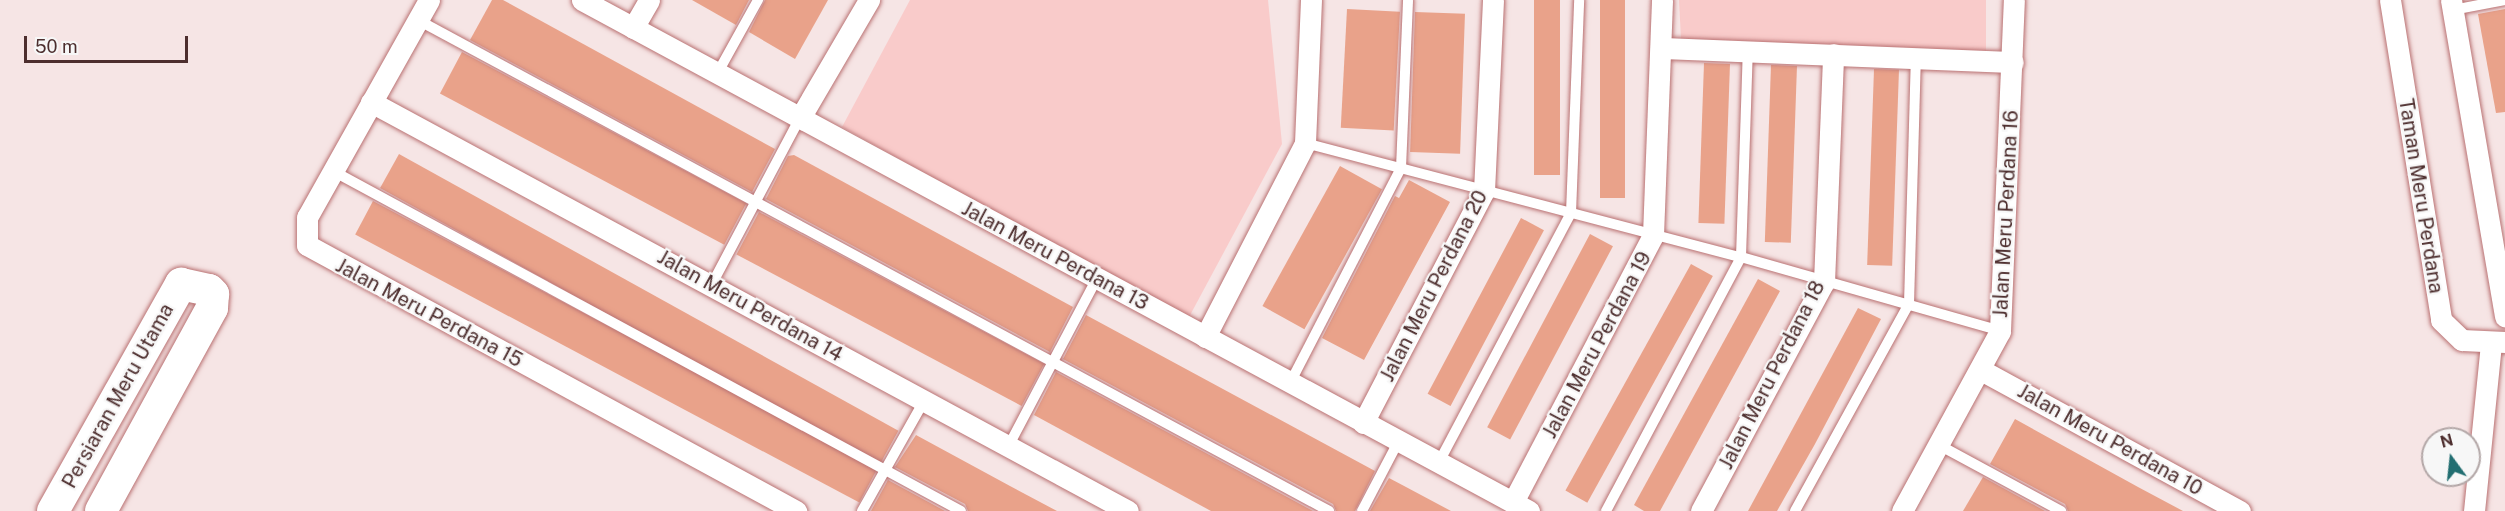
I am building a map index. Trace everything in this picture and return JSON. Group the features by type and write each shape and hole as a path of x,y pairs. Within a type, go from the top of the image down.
{"main road":[{"name":"Persiaran Meru Utama","path":"53,511 183,283 213,294 212,308 100,511"}],"street":[{"name":"Jalan Meru Perdana 15","path":"429,0 303,227 308,245 796,511"},
{"name":"Jalan Meru Perdana 13","path":"582,0 1521,507"},
{"path":"633,28 649,0"},
{"path":"800,118 869,0"},
{"path":"1204,337 1305,143 1311,0"},
{"name":"Jalan Meru Perdana 20","path":"1363,423 1484,191 1493,0"},
{"name":"Jalan Meru Perdana 19","path":"1521,507 1653,235 1662,0"},
{"name":"Jalan Meru Perdana 16","path":"1902,511 1981,370 2000,331 2014,0"},
{"name":"Taman Meru Perdana","path":"2390,0 2441,320 2462,340 2498,342"},
{"path":"2452,5 2502,280 2505,316"},
{"path":"1661,48 1916,56 2013,62"},
{"name":"Jalan Meru Perdana 18","path":"1701,511 1824,282 1833,54"},
{"name":"Jalan Meru Perdana 14","path":"371,102 1128,511"},
{"path":"2474,511 2498,342"},
{"name":"Jalan Meru Perdana 10","path":"1981,370 2232,509"}],"lane":[{"path":"717,74 758,0"},
{"path":"1290,384 1401,168 1408,0"},
{"path":"1438,464 1571,213 1579,0"},
{"path":"2452,5 2505,0"},
{"path":"418,20 755,199 1329,511"},
{"path":"1606,511 1741,257 1748,51"},
{"path":"1795,511 1909,304 1916,56"},
{"path":"711,284 800,118"},
{"path":"1305,143 1741,257 2000,331"},
{"path":"333,171 960,511"},
{"path":"1008,447 1097,278"},
{"path":"862,511 924,401"},
{"path":"1362,511 1398,442"},
{"path":"1939,445 2061,511"}],"shaded area":[{"path":"910,0 1268,0 1282,144 1188,319 842,127"},
{"path":"1679,0 1986,0 1986,61 1681,39"}],"building":[{"path":"492,0 503,0 775,149 752,192 470,40"},
{"path":"692,0 749,0 736,25"},
{"path":"765,0 828,0 795,59 749,32"},
{"path":"1534,0 1560,0 1560,175 1534,175"},
{"path":"1600,0 1625,0 1625,198 1600,198"},
{"path":"1347,9 1400,12 1394,131 1341,128"},
{"path":"2505,9 2505,112 2496,113 2478,14"},
{"path":"1415,12 1465,14 1460,154 1410,152"},
{"path":"462,52 746,203 724,245 440,93"},
{"path":"1704,63 1730,64 1724,224 1698,223"},
{"path":"1771,65 1797,66 1791,243 1765,242"},
{"path":"1874,69 1899,70 1892,266 1867,265"},
{"path":"399,154 898,431 880,465 380,188"},
{"path":"794,155 1073,307 1050,352 766,199 788,156"},
{"path":"1340,166 1382,189 1304,329 1262,306"},
{"path":"1409,180 1450,202 1364,360 1322,338 1395,196 1399,198"},
{"path":"373,201 877,469 859,503 355,235"},
{"path":"759,212 1044,364 1022,406 736,254"},
{"path":"1521,218 1544,230 1451,406 1428,394"},
{"path":"1590,234 1613,246 1510,440 1487,427"},
{"path":"1691,264 1713,276 1587,503 1565,491"},
{"path":"1758,279 1780,291 1660,511 1644,511 1634,505"},
{"path":"1858,308 1881,319 1815,444 1777,511 1748,511"},
{"path":"1086,315 1375,471 1355,511 1336,511 1333,504 1063,359"},
{"path":"1056,372 1313,511 1211,511 1034,415"},
{"path":"2015,419 2183,511 2068,511 2065,504 1990,464"},
{"path":"916,435 1057,511 968,511 965,504 895,467"},
{"path":"1983,477 2045,511 1963,511"},
{"path":"1389,478 1406,487 1451,511 1370,511"},
{"path":"888,480 945,511 871,511"}]}
